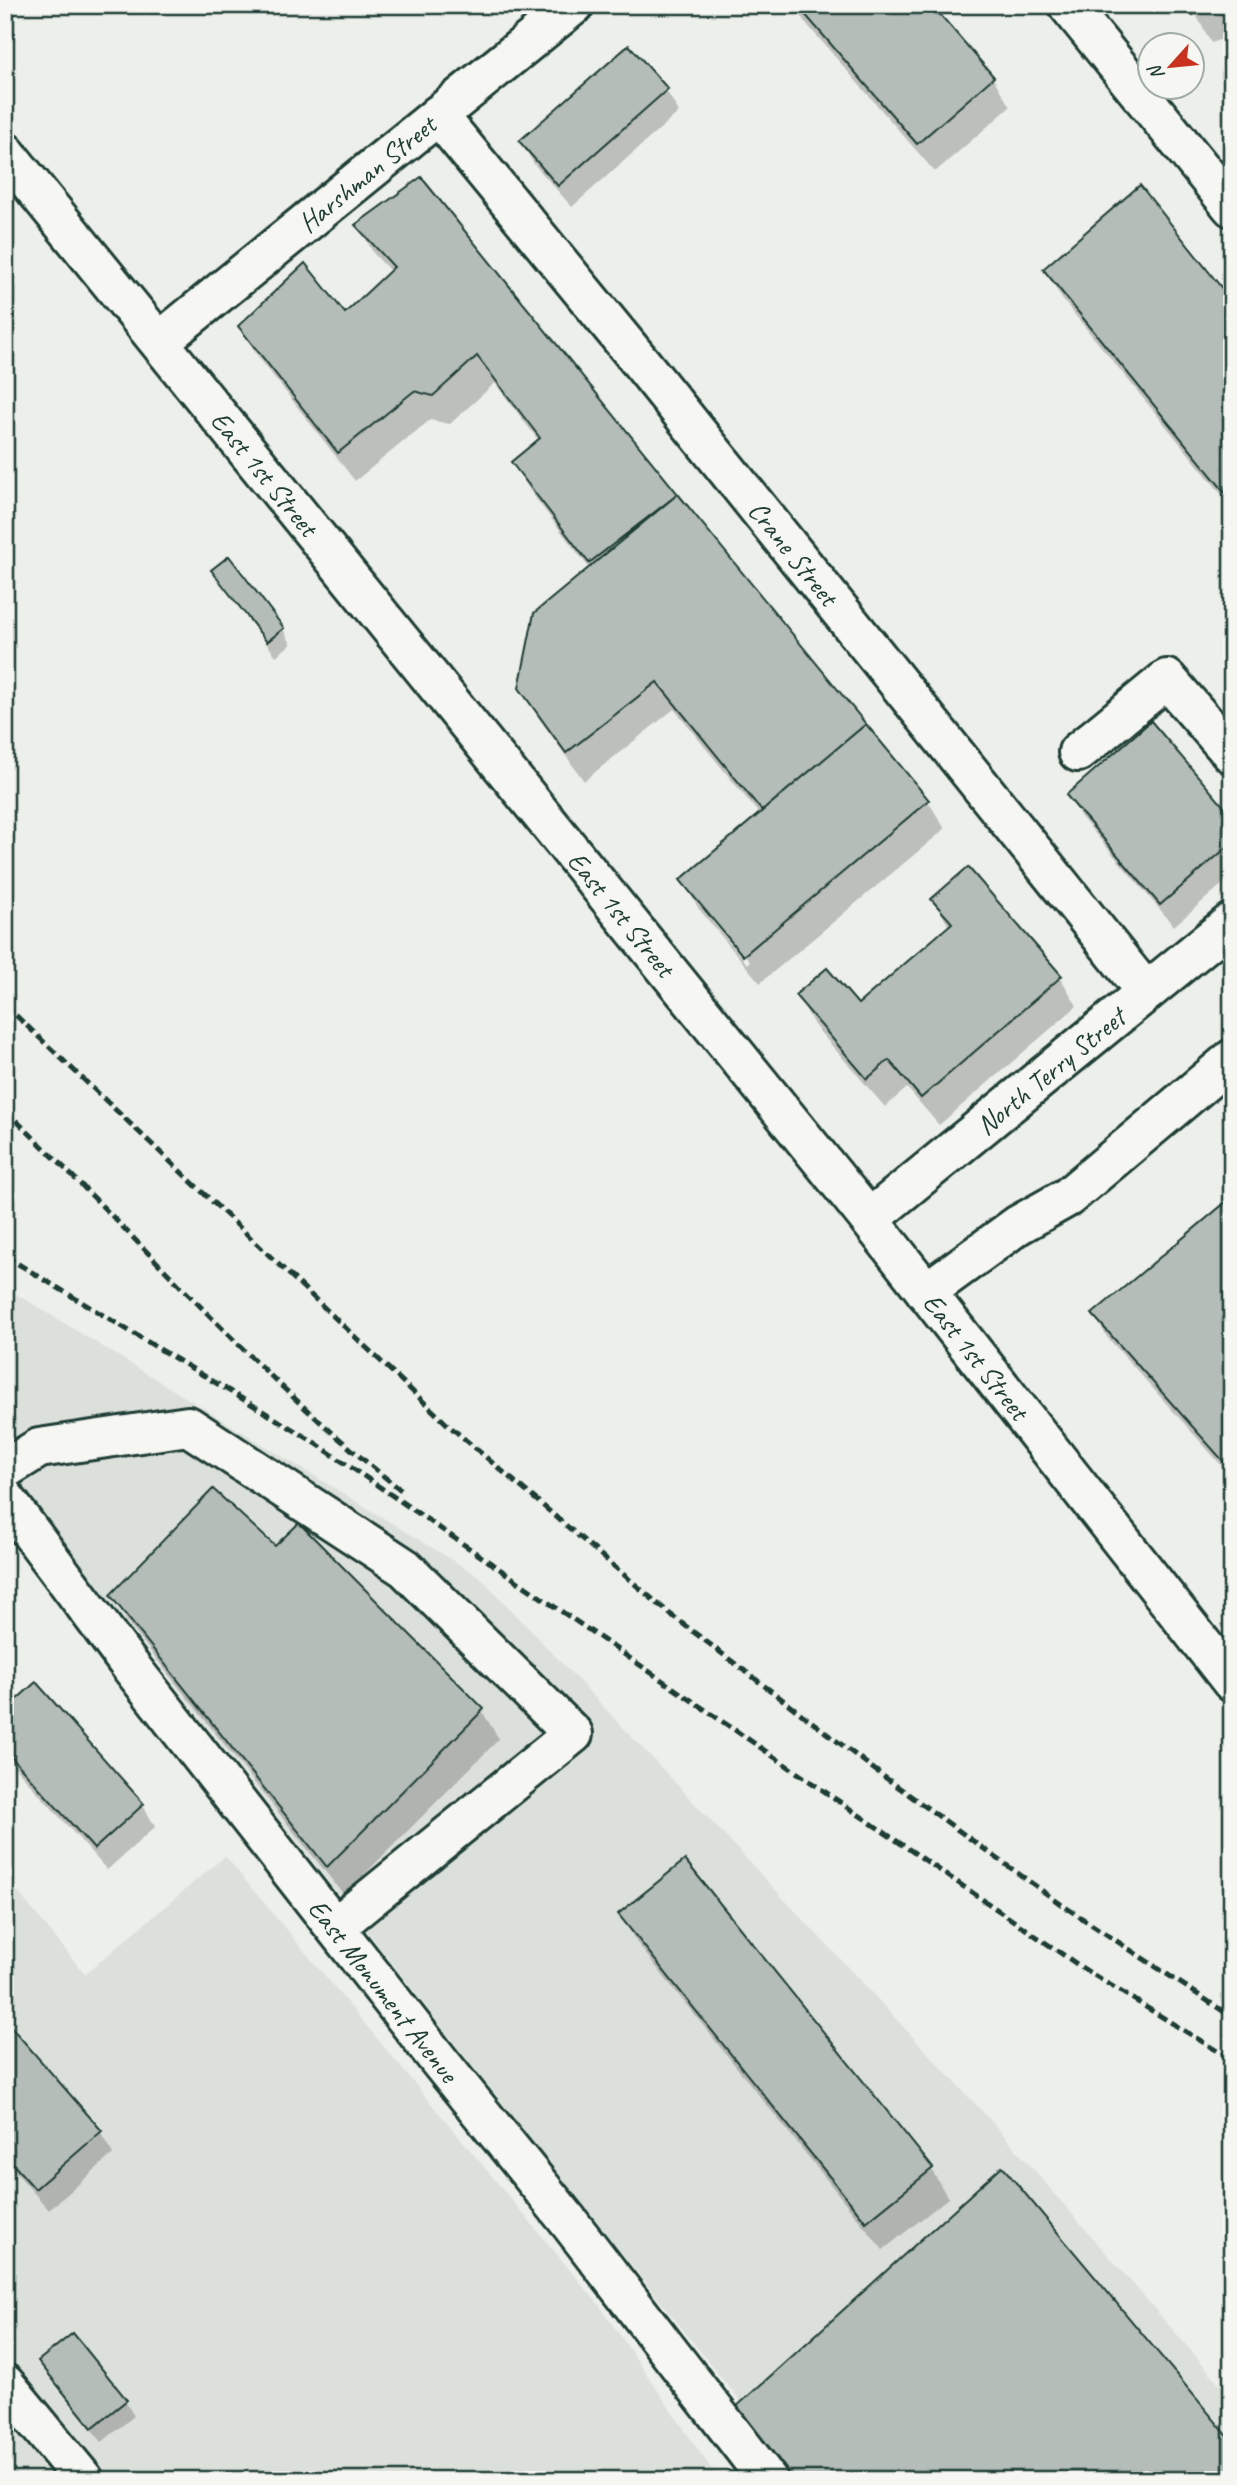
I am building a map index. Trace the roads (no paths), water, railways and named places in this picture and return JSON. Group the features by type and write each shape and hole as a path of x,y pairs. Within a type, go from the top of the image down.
{"street":[{"name":"Harshman Street","path":"160,341 574,5"},
{"path":"1068,5 1231,206"},
{"name":"Crane Street","path":"438,115 643,365 1146,992"},
{"name":"East 1st Street","path":"5,152 1226,1662"},
{"path":"1079,752 1167,679 1232,754"},
{"name":"North Terry Street","path":"869,1219 1232,922"},
{"path":"926,1292 1018,1225 1068,1197 1232,1059"},
{"path":"5,1468 39,1448 188,1426 405,1568 573,1734 334,1927"},
{"name":"East Monument Avenue","path":"5,1498 131,1667 569,2222 768,2480"},
{"path":"5,2384 84,2480"}],"railway":[{"path":"5,1005 447,1424 670,1614 883,1776 1062,1905 1232,2017"},
{"path":"5,1110 297,1401 401,1490"},
{"path":"5,1256 314,1442 1084,1969 1232,2060"}]}
